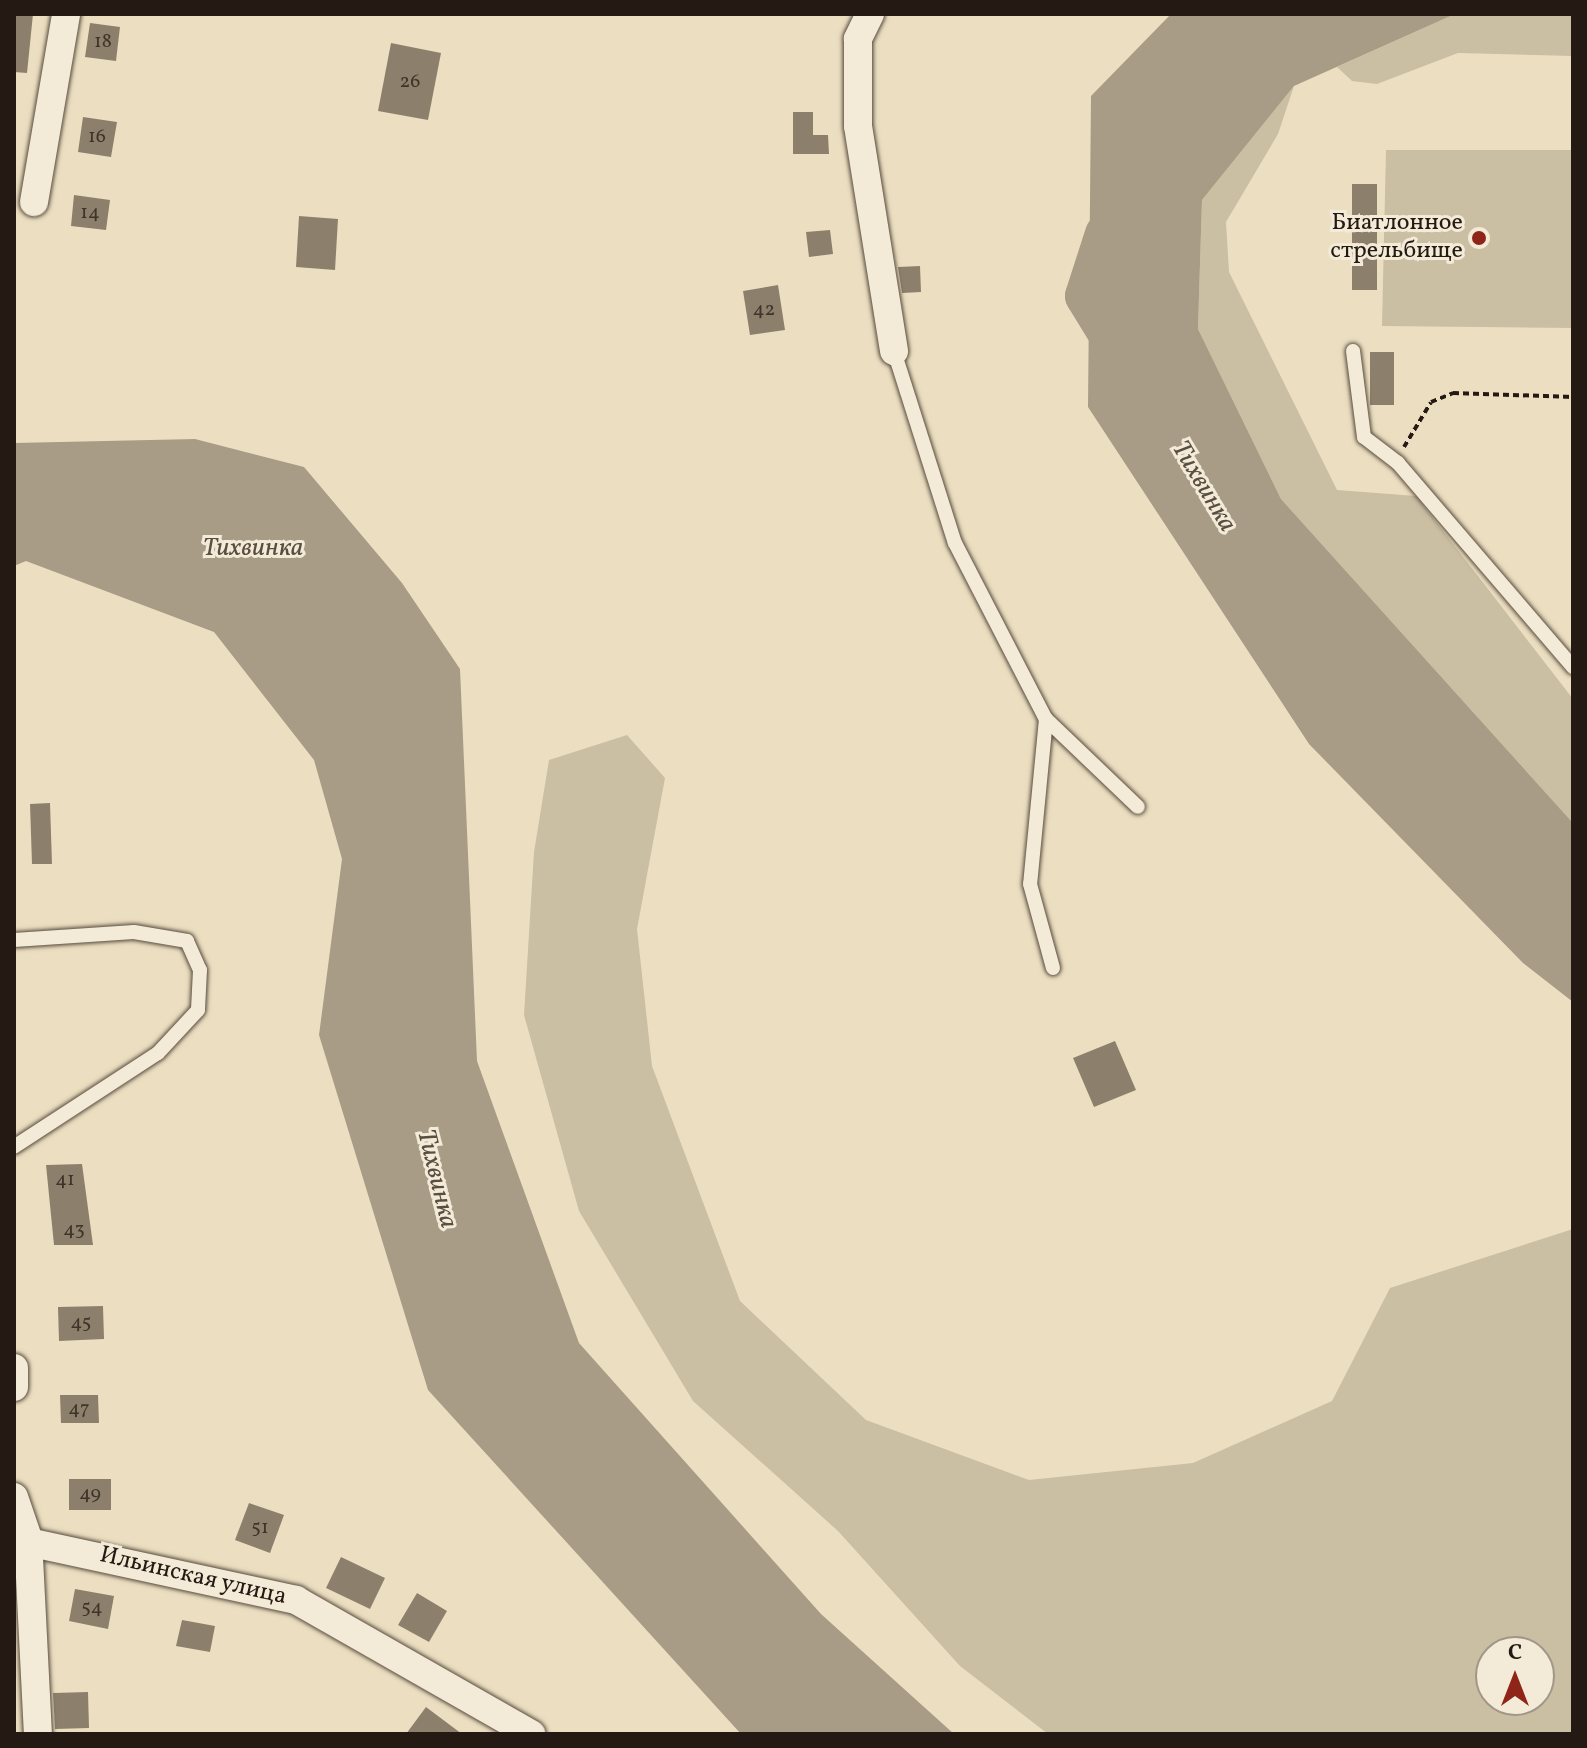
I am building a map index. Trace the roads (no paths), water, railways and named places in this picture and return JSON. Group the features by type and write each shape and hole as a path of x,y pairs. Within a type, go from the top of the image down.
{"street":[{"path":"34,202 66,14"},
{"path":"870,14 858,39 858,126 894,351"},
{"path":"14,1368 14,1387"},
{"path":"14,1497 21,1539 38,1734"},
{"name":"Ильинская улица","path":"21,1539 296,1600 531,1734"}],"lane":[{"path":"894,351 955,543 1046,719 1138,807"},
{"path":"1353,351 1357,427 1398,463 1573,667"},
{"path":"1046,719 1030,884 1053,968"},
{"path":"14,940 134,932 187,941 200,970 198,1010 158,1053 14,1147"}],"water":[{"name":"Тихвинка","path":"1171,14 1455,14 1294,86 1202,200 1198,329 1281,499 1573,823 1573,1002 1523,963 1309,744 1088,407 1091,96"},
{"name":"Тихвинка","path":"195,439 304,467 402,583 460,669 477,1061 579,1343 821,1614 954,1734 741,1734 428,1390 319,1035 342,859 314,760 214,632 26,561 14,566 14,443"}],"waterway":[{"name":"Тихвинка","path":"1106,234 1086,296 1118,348"}],"place":[{"name":"Биатлонное стрельбище","path":"1479,238"}]}
